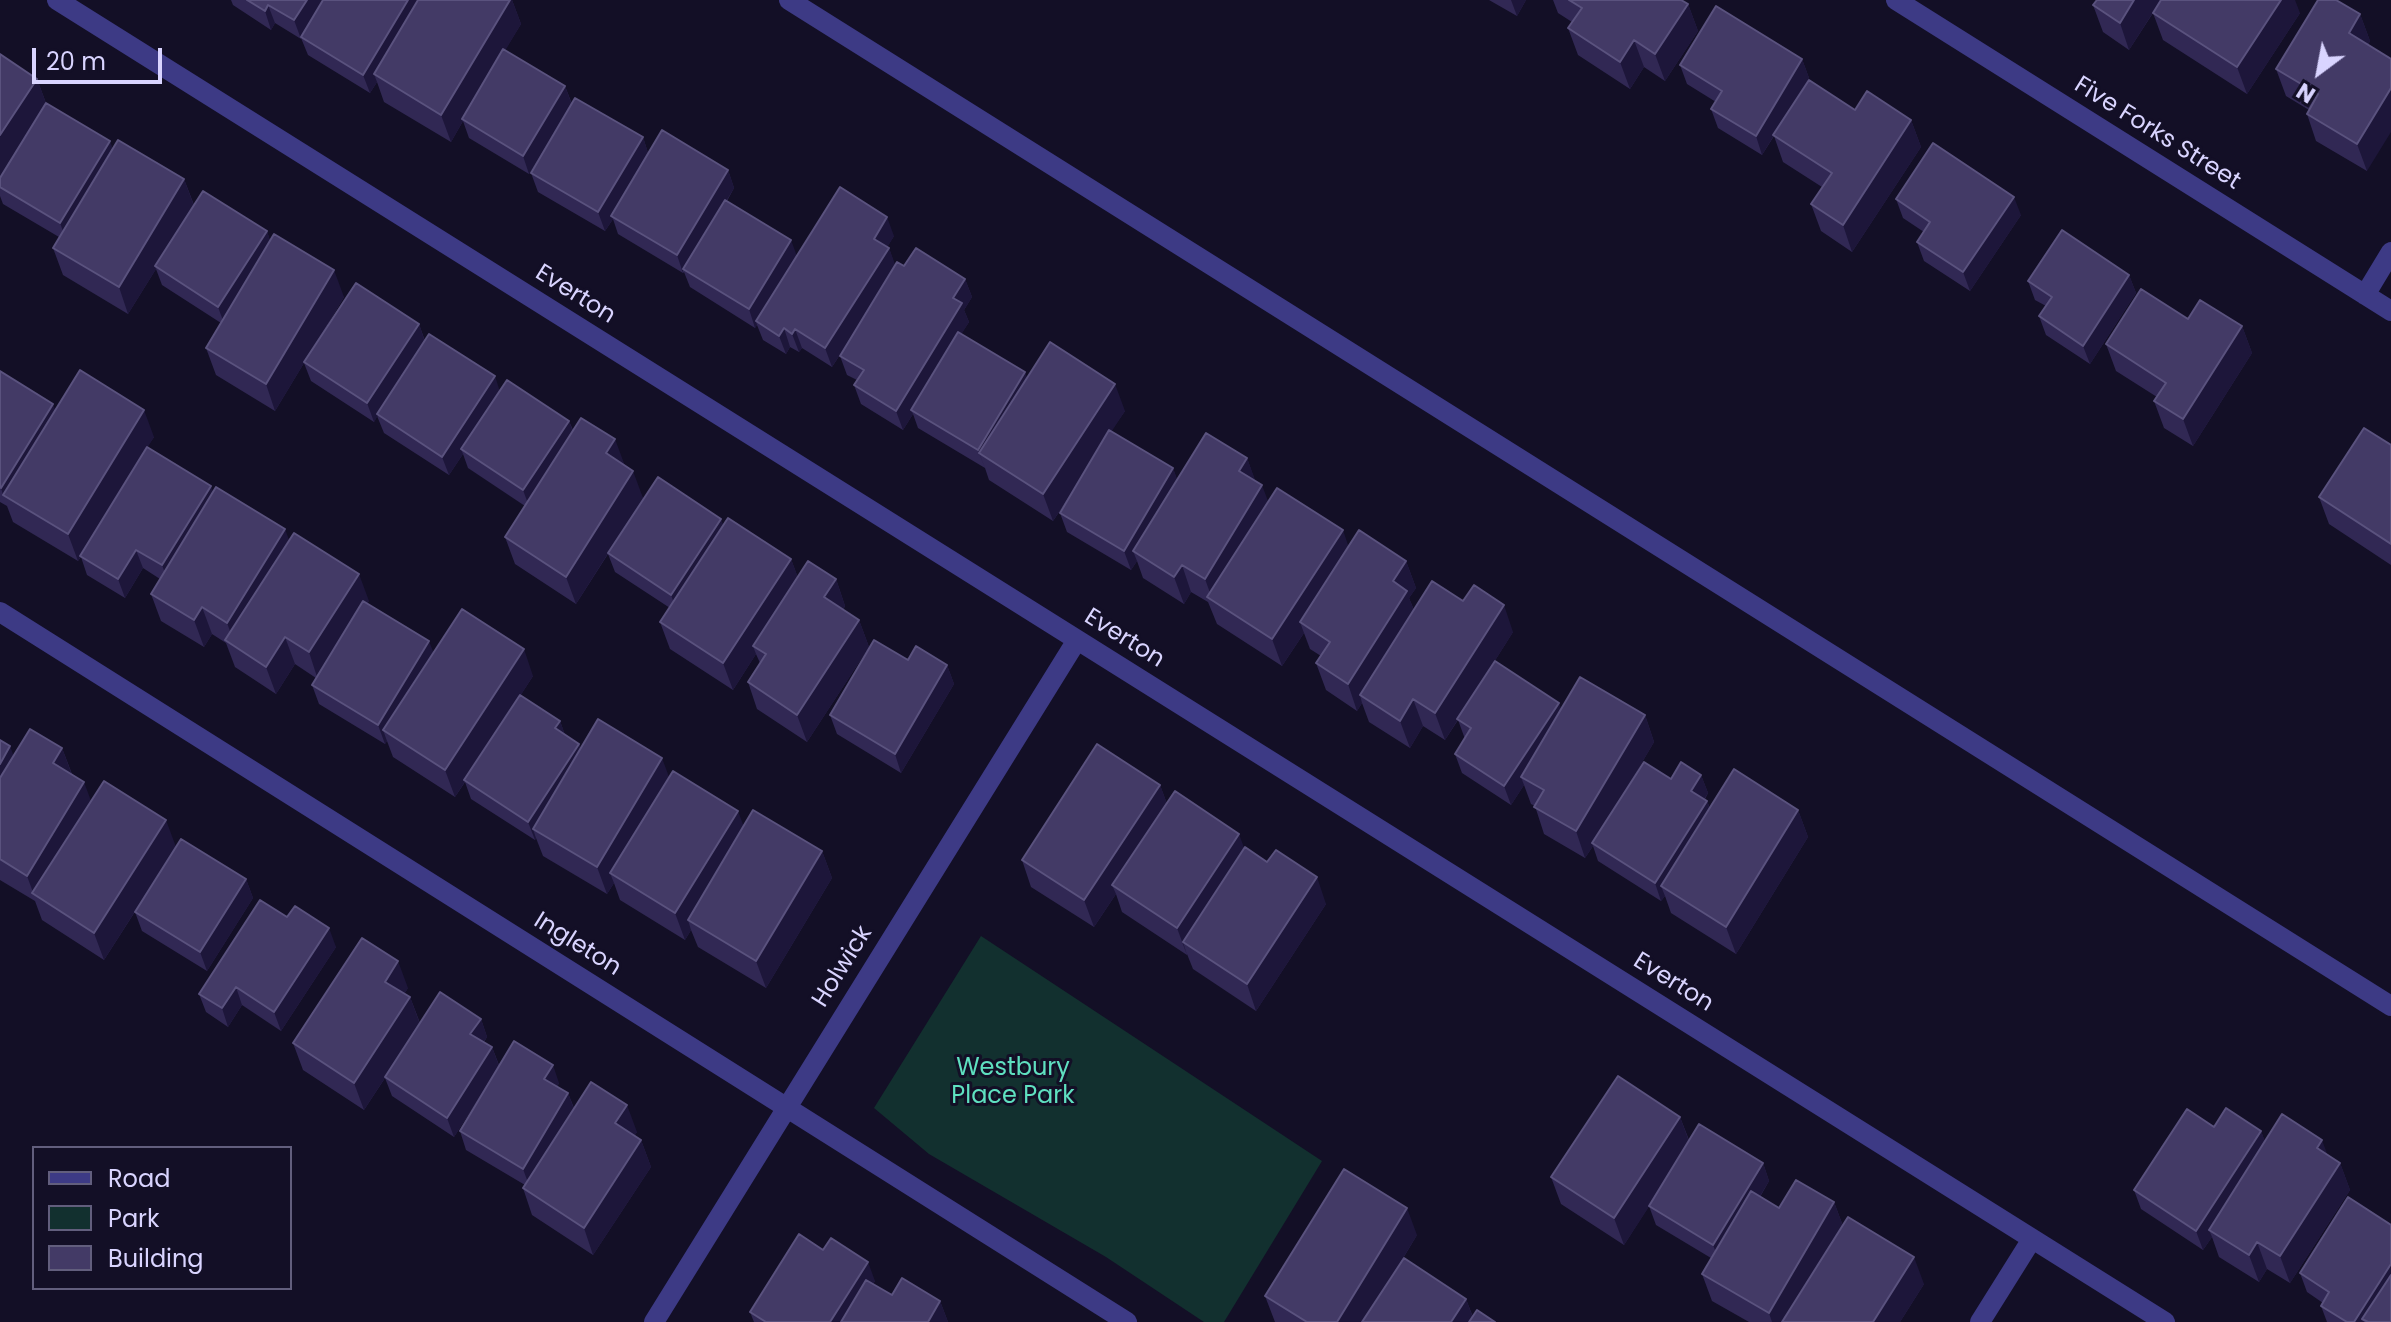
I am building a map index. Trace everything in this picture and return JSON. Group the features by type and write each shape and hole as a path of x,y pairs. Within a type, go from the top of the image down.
{"street":[{"name":"Everton","path":"57,0 2165,1322"},
{"path":"789,0 2391,1006"},
{"name":"Five Forks Street","path":"1896,0 2391,311"},
{"path":"2365,295 2391,252"},
{"name":"Ingleton","path":"0,612 1127,1322"},
{"name":"Holwick","path":"654,1322 1077,640"},
{"path":"1980,1322 2032,1239"}],"green space":[{"name":"Westbury Place Park","path":"981,936 1322,1161 1224,1322 1204,1322 1106,1257 929,1154 874,1108"}],"building":[{"path":"247,0 307,0 294,20 268,5 265,11"},
{"path":"323,0 408,0 363,75 301,37"},
{"path":"418,0 510,0 441,115 374,74"},
{"path":"1569,0 1681,0 1688,4 1655,54 1634,40 1620,62 1568,28 1582,8"},
{"path":"2097,0 2134,0 2120,23 2093,5"},
{"path":"2161,0 2281,0 2237,67 2153,13"},
{"path":"2318,0 2336,0 2360,14 2349,33 2391,59 2391,88 2357,144 2307,114 2318,94 2276,69"},
{"path":"1716,6 1802,59 1756,136 1711,109 1722,91 1680,65"},
{"path":"503,49 565,86 523,156 462,119"},
{"path":"0,54 37,79 0,135"},
{"path":"1809,80 1855,110 1867,91 1911,120 1843,225 1811,204 1832,173 1773,135"},
{"path":"575,98 643,137 598,212 531,173"},
{"path":"46,103 110,141 60,223 0,187 0,178"},
{"path":"662,130 728,170 677,255 611,216"},
{"path":"118,140 184,179 119,287 53,248"},
{"path":"1933,143 2014,197 1963,272 1917,242 1930,222 1896,199"},
{"path":"840,187 887,217 874,239 889,248 825,348 795,329 792,334 784,328 779,336 756,321"},
{"path":"203,191 267,231 218,307 155,266"},
{"path":"725,200 791,240 749,309 683,269"},
{"path":"2062,230 2129,275 2083,346 2039,316 2052,297 2028,281"},
{"path":"274,234 334,270 266,384 206,348"},
{"path":"916,248 965,279 953,298 962,303 896,411 854,385 864,370 840,356 897,262 904,266"},
{"path":"356,283 419,324 367,403 304,362"},
{"path":"2141,289 2188,319 2200,300 2242,326 2183,419 2154,401 2166,383 2106,344"},
{"path":"958,332 1025,372 978,450 911,410"},
{"path":"429,334 495,376 442,457 377,414"},
{"path":"1050,342 1115,384 1043,494 979,453"},
{"path":"80,370 144,410 68,534 3,495"},
{"path":"0,371 53,404 1,488 0,487"},
{"path":"507,380 569,421 523,490 461,449"},
{"path":"581,418 615,439 606,453 633,471 566,577 505,537"},
{"path":"2364,428 2391,445 2391,544 2319,497"},
{"path":"1109,430 1173,468 1124,551 1060,513"},
{"path":"1206,433 1247,458 1239,471 1262,485 1205,579 1182,565 1174,577 1133,551"},
{"path":"147,447 211,486 162,565 136,550 118,579 80,556"},
{"path":"658,477 721,519 671,595 608,553"},
{"path":"216,487 285,529 227,623 202,607 194,620 151,594"},
{"path":"1277,488 1343,530 1272,639 1207,597"},
{"path":"728,518 791,559 723,663 660,622"},
{"path":"1359,530 1406,561 1393,581 1407,591 1348,684 1316,663 1330,642 1300,622"},
{"path":"294,533 359,574 309,652 285,637 266,667 225,640"},
{"path":"808,561 836,579 824,597 859,620 797,715 748,682 766,654 753,646"},
{"path":"1432,581 1463,601 1474,585 1504,605 1435,713 1413,699 1400,721 1360,695"},
{"path":"363,601 429,641 378,725 312,685"},
{"path":"462,609 524,649 445,770 383,730"},
{"path":"874,640 908,660 916,646 947,665 895,754 830,715"},
{"path":"1495,661 1559,703 1504,786 1455,754 1471,728 1457,719"},
{"path":"1580,677 1645,715 1576,831 1534,807 1544,790 1521,777"},
{"path":"520,695 560,721 555,728 579,744 528,822 464,780"},
{"path":"598,719 662,758 597,867 533,829"},
{"path":"30,729 62,748 53,763 84,782 27,876 0,859 0,778"},
{"path":"0,740 10,746 0,764"},
{"path":"1097,744 1160,785 1084,900 1022,860"},
{"path":"1644,762 1671,779 1681,762 1701,775 1691,791 1707,801 1655,883 1592,843"},
{"path":"1734,769 1798,810 1726,927 1661,886"},
{"path":"673,771 738,811 675,913 610,873"},
{"path":"104,781 166,820 94,933 32,893"},
{"path":"1175,791 1239,834 1177,928 1112,885"},
{"path":"753,810 822,851 756,961 688,920"},
{"path":"181,839 246,879 200,952 135,912"},
{"path":"1245,847 1267,862 1276,850 1317,877 1247,984 1183,942"},
{"path":"260,900 287,917 295,906 329,928 274,1012 236,987 222,1008 199,994"},
{"path":"362,938 398,961 385,982 410,997 354,1083 293,1043"},
{"path":"440,992 481,1019 470,1034 492,1047 447,1118 385,1077"},
{"path":"514,1041 553,1065 544,1079 568,1093 523,1169 460,1131"},
{"path":"1618,1076 1680,1117 1614,1218 1551,1177"},
{"path":"591,1082 627,1105 615,1123 641,1140 584,1228 523,1188"},
{"path":"2226,1108 2261,1131 2196,1231 2134,1190 2187,1109 2214,1127"},
{"path":"2282,1114 2322,1140 2317,1148 2340,1163 2280,1256 2257,1242 2249,1255 2209,1230"},
{"path":"1699,1124 1763,1163 1713,1245 1649,1206"},
{"path":"1344,1169 1407,1208 1337,1322 1307,1322 1265,1296"},
{"path":"1796,1180 1834,1202 1769,1313 1702,1274 1751,1191 1779,1208"},
{"path":"2348,1197 2391,1225 2391,1264 2354,1322 2347,1322 2321,1306 2329,1292 2300,1273"},
{"path":"1848,1217 1914,1257 1873,1322 1782,1322"},
{"path":"799,1234 823,1250 831,1238 868,1262 830,1322 766,1322 750,1312"},
{"path":"1404,1258 1466,1299 1451,1322 1362,1322"},
{"path":"2391,1275 2391,1322 2362,1319"},
{"path":"902,1278 940,1301 928,1322 841,1322 866,1280 892,1295"},
{"path":"1477,1310 1495,1322 1469,1322"}]}
